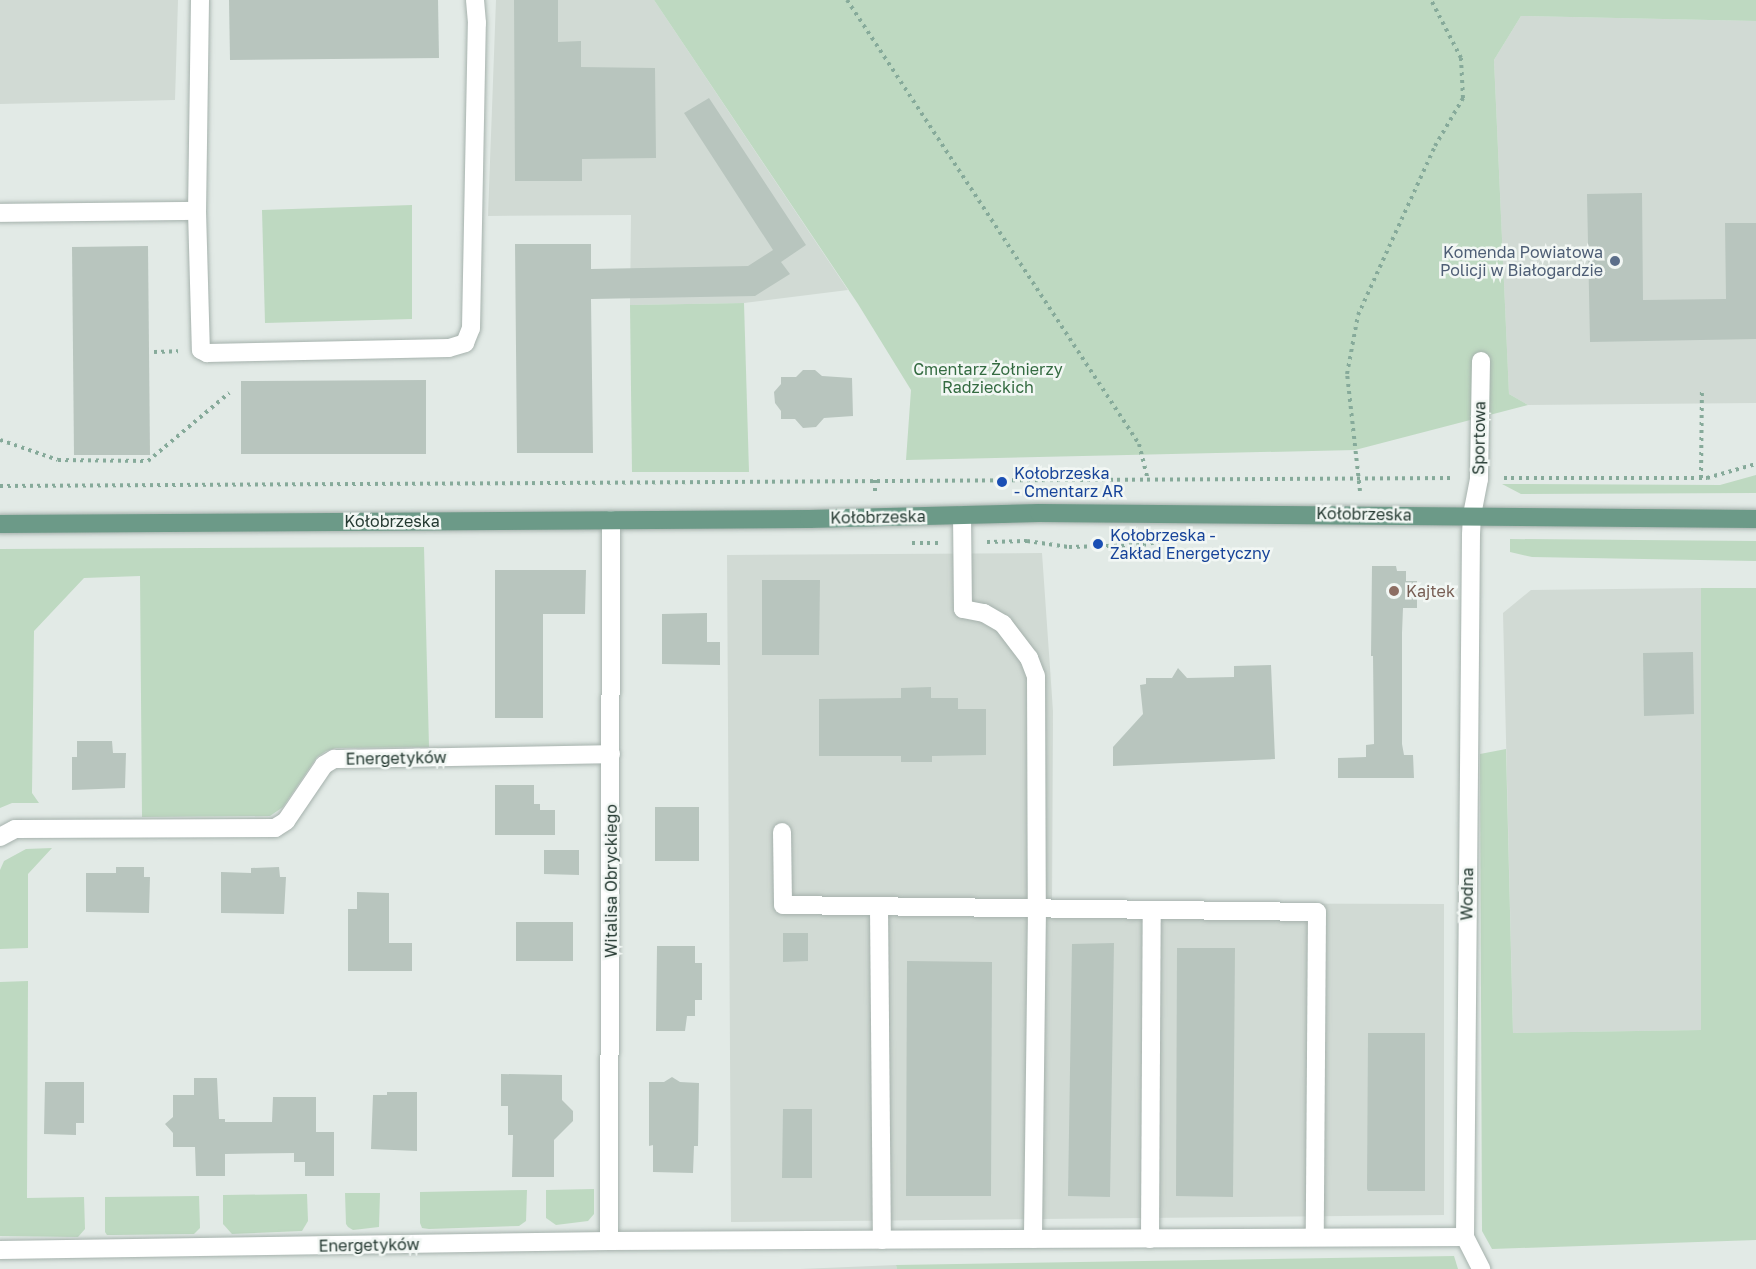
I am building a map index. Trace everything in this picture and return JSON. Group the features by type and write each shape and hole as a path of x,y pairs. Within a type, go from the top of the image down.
{"main road":[{"name":"Kołobrzeska","path":"0,524 962,515 1361,514 1756,519"}],"street":[{"path":"200,0 197,211 201,350 207,352 449,348 465,343 471,328 477,23 475,0"},
{"path":"0,213 197,211"},
{"name":"Sportowa","path":"1472,515 1479,478 1481,361"},
{"path":"962,515 963,609 984,613 1003,624 1029,658 1036,676 1037,908 1033,1239"},
{"name":"Wodna","path":"1472,515 1465,1237 1481,1269"},
{"name":"Witalisa Obryckiego","path":"609,1241 611,520"},
{"name":"Energetyków","path":"0,837 15,829 275,828 286,821 324,765 334,759 611,754"},
{"path":"782,832 783,905 1317,912 1315,1237"},
{"path":"879,907 882,1240"},
{"path":"1150,1239 1152,910"},
{"name":"Energetyków","path":"0,1250 609,1241 1465,1237"}],"path":[{"path":"847,0 1139,444 1148,479"},
{"path":"1361,514 1347,374 1358,315 1435,146 1464,98 1461,58 1431,0"},
{"path":"1701,478 1702,389"},
{"path":"0,440 58,460 148,461 229,393"},
{"path":"0,486 1701,478 1718,476 1756,465"}],"shaded area":[{"path":"0,0 178,0 175,100 0,104"},
{"path":"496,0 654,0 848,290 744,303 630,305 631,215 488,216"},
{"path":"1521,16 1756,21 1756,403 1528,405 1509,394 1494,60"},
{"path":"1042,553 1053,711 1052,903 1444,904 1444,1215 731,1222 727,555"},
{"path":"1701,588 1701,1030 1513,1033 1503,613 1531,590"},
{"path":"896,1265 897,1269 800,1269"}],"green space":[{"name":"Cmentarz Żołnierzy Radzieckich","path":"654,0 1756,0 1756,21 1521,16 1494,60 1509,394 1528,405 1355,450 906,460 911,390 858,304"},
{"path":"412,205 412,319 265,323 262,210"},
{"path":"744,303 749,472 632,472 630,305"},
{"path":"1756,475 1756,493 1521,494 1502,484 1720,485"},
{"path":"1510,539 1756,541 1756,561 1532,557 1510,552"},
{"path":"424,547 429,747 336,748 326,751 317,757 283,807 270,816 142,817 140,576 84,578 34,631 32,793 39,803 12,803 0,808 0,549"},
{"path":"1701,588 1756,588 1756,1240 1492,1249 1482,1231 1480,754 1506,749 1513,1033 1701,1030"},
{"path":"52,848 28,874 28,948 0,949 0,870 4,861 26,849"},
{"path":"28,981 27,1198 84,1197 85,1229 78,1237 0,1236 0,982"},
{"path":"594,1189 594,1214 588,1221 556,1225 546,1218 546,1190"},
{"path":"527,1190 526,1221 519,1226 429,1229 422,1228 420,1223 420,1192"},
{"path":"345,1193 380,1193 379,1227 353,1230 348,1227"},
{"path":"307,1194 308,1221 302,1231 232,1234 223,1224 223,1195"},
{"path":"199,1196 200,1228 194,1234 107,1235 105,1232 105,1197"},
{"path":"1454,1256 1458,1269 897,1269 896,1265"}],"building":[{"path":"229,0 438,0 439,58 230,60"},
{"path":"514,0 558,0 558,42 581,41 581,67 655,68 656,158 582,159 582,181 515,181"},
{"path":"709,98 806,245 781,262 790,274 755,296 591,299 593,453 517,453 515,244 591,244 591,269 748,266 773,250 684,113"},
{"name":"Komenda Powiatowa Policji w Białogardzie","path":"1642,193 1643,300 1726,299 1725,223 1756,223 1756,339 1590,342 1587,194"},
{"path":"148,246 150,455 74,455 72,247"},
{"path":"803,370 815,370 822,376 852,378 853,416 824,418 816,427 803,428 795,419 781,419 781,411 775,403 774,392 781,384 781,377 796,377"},
{"path":"426,380 426,454 241,454 241,381"},
{"path":"1372,566 1396,566 1397,571 1406,571 1406,581 1417,581 1417,608 1403,608 1402,633 1402,744 1404,755 1413,755 1414,778 1338,778 1338,758 1366,757 1366,745 1374,744 1373,656 1371,656"},
{"path":"495,570 586,570 585,614 543,614 543,718 495,718"},
{"path":"762,580 820,580 819,655 762,655"},
{"path":"707,613 707,642 720,642 720,665 662,664 662,614"},
{"path":"1693,652 1694,714 1644,716 1643,653"},
{"path":"1271,665 1275,759 1113,766 1113,747 1143,714 1140,685 1146,684 1146,678 1172,678 1178,668 1187,678 1234,677 1234,666"},
{"path":"931,687 931,698 958,698 958,709 986,709 986,755 932,756 932,762 901,762 901,756 819,756 819,699 901,698 901,688"},
{"path":"77,741 112,741 113,753 126,753 125,788 72,790 72,757 77,757"},
{"path":"495,785 534,785 534,804 540,804 540,810 555,810 555,835 495,835"},
{"path":"655,807 699,807 699,861 655,861"},
{"path":"544,850 579,850 579,875 544,874"},
{"path":"116,867 144,867 144,877 150,877 149,913 86,912 86,873 116,873"},
{"path":"279,867 280,877 286,877 284,914 221,913 221,872 251,873 251,868"},
{"path":"357,892 389,893 389,943 412,943 412,971 348,971 348,909 357,909"},
{"path":"516,922 573,922 573,961 516,961"},
{"path":"783,933 808,933 808,961 783,962"},
{"path":"1114,943 1110,1197 1068,1196 1072,944"},
{"path":"657,946 695,946 695,963 702,963 702,1000 695,1000 695,1016 687,1016 685,1031 656,1031"},
{"path":"1177,948 1235,948 1233,1197 1176,1196"},
{"path":"907,961 992,962 991,1196 906,1196"},
{"path":"1368,1033 1425,1033 1425,1191 1368,1191 1367,1189"},
{"path":"501,1074 562,1075 562,1100 573,1111 573,1121 554,1140 554,1177 512,1177 513,1135 508,1135 508,1106 501,1106"},
{"path":"672,1077 680,1082 699,1083 698,1146 694,1146 693,1173 653,1172 653,1145 649,1146 649,1082 664,1082"},
{"path":"194,1078 217,1078 219,1119 225,1119 225,1122 272,1122 273,1097 316,1097 316,1132 334,1132 334,1176 305,1176 305,1162 294,1162 294,1153 225,1154 225,1176 196,1176 195,1147 173,1147 173,1133 165,1124 173,1117 173,1095 194,1095"},
{"path":"45,1082 84,1082 84,1123 76,1123 76,1135 44,1134"},
{"path":"387,1092 417,1092 417,1151 371,1149 373,1095 387,1095"},
{"path":"783,1109 812,1109 812,1178 782,1178"}],"place":[{"name":"Komenda Powiatowa Policji w Białogardzie","path":"1615,261"},
{"name":"Kołobrzeska - Cmentarz AR","path":"1002,482"},
{"name":"Kołobrzeska - Zakład Energetyczny","path":"1098,544"},
{"name":"Kajtek","path":"1394,591"}]}
